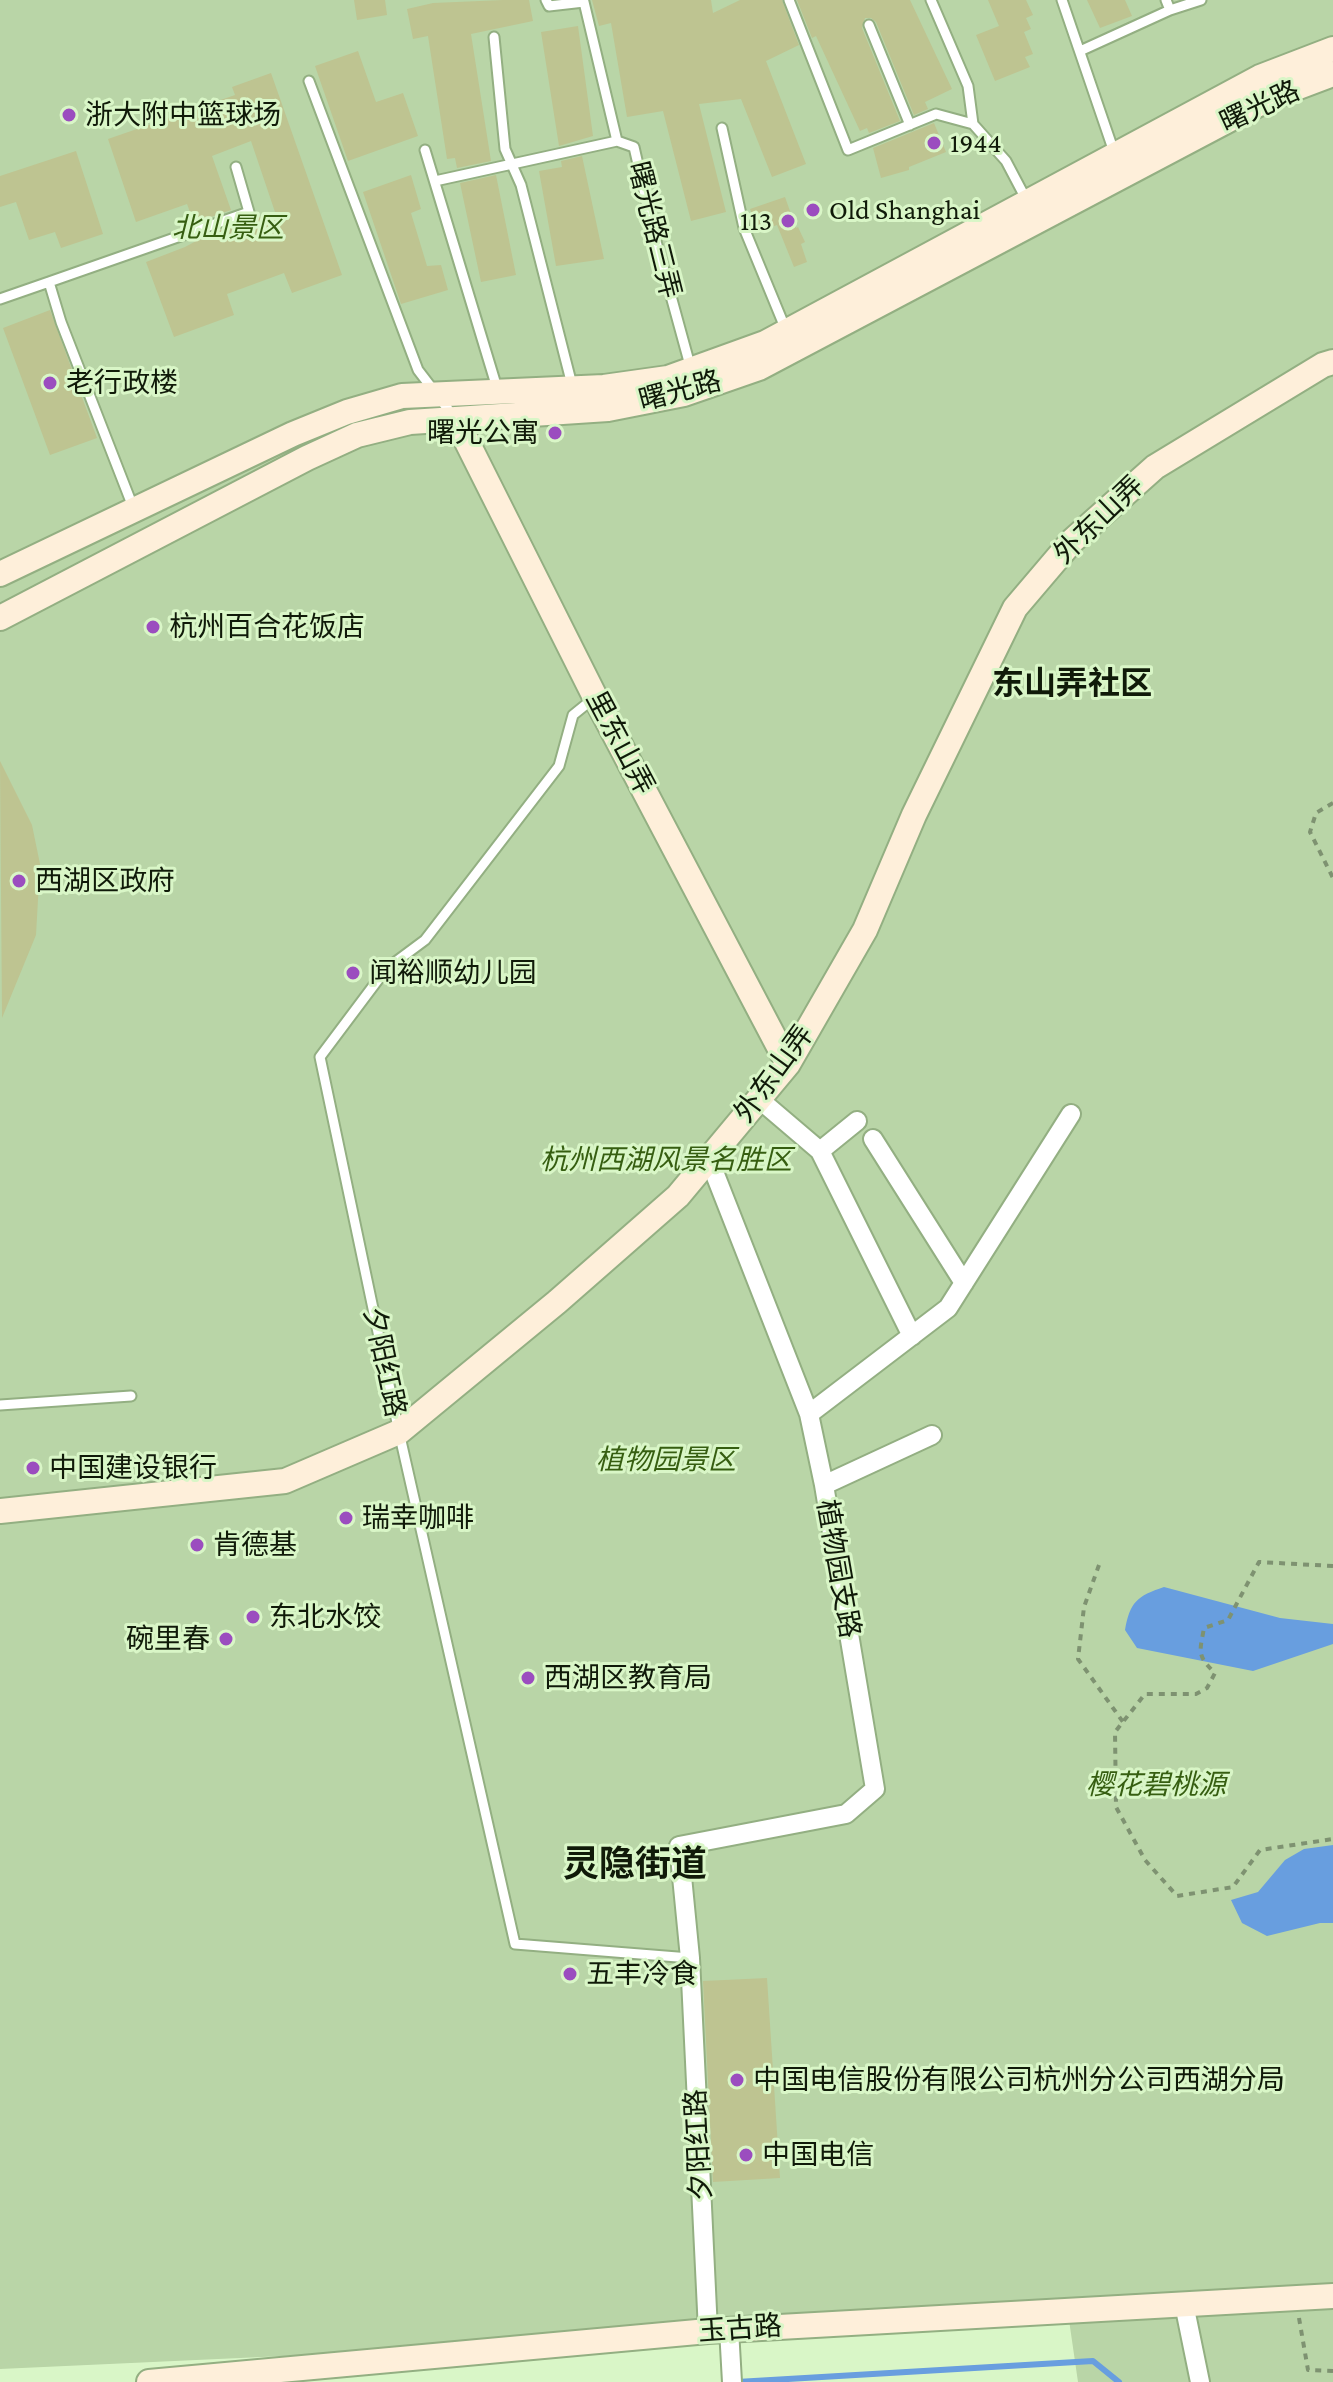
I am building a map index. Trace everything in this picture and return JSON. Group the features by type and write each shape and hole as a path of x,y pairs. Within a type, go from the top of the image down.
{"street":[{"name":"曙光路","path":"0,574 293,434 347,412 402,396 604,387 668,378 765,343 1260,77 1333,49"},
{"name":"曙光路","path":"0,618 357,435 410,422 608,409 684,394 759,368 1272,97 1333,74"},
{"name":"外东山弄","path":"0,1511 285,1481 399,1432 557,1302 667,1206 788,1064 865,930 914,815 1015,608 1072,541 1155,467 1323,365 1333,362"},
{"name":"里东山弄","path":"456,420 595,697 788,1064"},
{"path":"759,1099 820,1151 912,1336"},
{"path":"809,1414 948,1308 1071,1114"},
{"path":"820,1151 857,1121"},
{"path":"873,1139 964,1283"},
{"name":"植物园支路","path":"679,1846 846,1814 875,1789 824,1485 809,1414 709,1159"},
{"path":"824,1485 932,1435"},
{"name":"夕阳红路","path":"679,1846 718,2330 732,2382"},
{"name":"玉古路","path":"149,2382 718,2330 1333,2296"},
{"path":"1184,2304 1200,2382"}],"lane":[{"name":"曙光路三弄","path":"546,0 549,6 584,2 617,141 634,147 691,369"},
{"path":"789,0 848,150 936,114 973,124 1006,161 1027,202"},
{"path":"931,0 968,86 973,124"},
{"path":"1062,0 1115,155"},
{"path":"1080,51 1168,5 1201,0"},
{"path":"869,25 910,125"},
{"path":"494,37 505,149 521,185 573,388"},
{"path":"309,81 418,370 456,420"},
{"path":"722,128 744,228 787,332"},
{"path":"435,181 617,141"},
{"path":"425,150 498,392"},
{"path":"0,299 249,212 236,167"},
{"path":"49,282 61,322 135,510"},
{"name":"夕阳红路","path":"595,697 573,715 559,766 425,940 386,969 320,1057 399,1432 515,1944 690,1958"},
{"path":"0,1405 131,1396"}],"path":[{"path":"1333,803 1316,813 1310,832 1333,878"},
{"path":"1333,1566 1259,1562 1228,1620 1204,1628 1199,1648 1203,1662 1215,1673 1207,1688 1196,1694 1145,1694 1115,1732 1116,1807 1145,1860 1177,1896 1233,1887 1260,1850 1333,1839"},
{"path":"1099,1565 1084,1607 1078,1659 1123,1722"},
{"path":"1296,2298 1308,2370 1333,2371"}],"green space":[{"name":"植物园景区","path":"0,0 1333,0 1333,2382 1078,2382 1069,2320 0,2369"}],"water":[{"path":"1164,1587 1280,1618 1333,1624 1333,1644 1253,1671 1137,1648 1125,1630 1132,1606 1141,1597"},
{"path":"1333,1845 1333,1923 1320,1923 1267,1936 1242,1923 1231,1900 1258,1892 1285,1860 1304,1849"}],"building":[{"path":"354,0 385,0 387,15 357,20"},
{"path":"529,0 533,21 471,34 491,161 457,168 455,158 447,159 428,36 413,39 407,9 433,3"},
{"path":"592,0 711,0 713,13 740,0 782,0 799,45 766,61 806,164 772,177 741,99 699,104 726,212 691,221 663,111 627,117 611,23 599,26"},
{"path":"797,0 910,0 952,89 925,102 928,109 914,115 876,22 865,18 862,28 900,121 869,133 867,128 860,131 816,36 812,38"},
{"path":"988,0 1026,0 1033,15 1026,18 1031,29 1024,32 1033,54 1025,57 1030,67 995,81 976,35 999,26"},
{"path":"1087,0 1125,0 1132,16 1100,28"},
{"path":"578,26 593,136 559,146 541,32"},
{"path":"358,51 376,102 403,93 418,136 348,161 315,66"},
{"path":"271,73 342,275 292,293 284,273 227,294 234,315 174,337 146,262 185,247 199,237 275,212 251,141 212,156 231,210 194,223 187,204 136,222 108,139 235,95 232,87"},
{"path":"934,123 946,152 909,167 909,170 881,178 873,148"},
{"path":"76,151 103,234 61,248 55,232 29,240 16,202 0,207 0,176"},
{"path":"582,156 604,259 556,266 539,171 562,167 561,161"},
{"path":"411,175 421,209 411,213 427,266 441,265 448,290 401,304 363,192"},
{"path":"496,175 516,275 481,282 460,183"},
{"path":"785,197 796,228 805,242 801,244 807,262 794,267 777,225 759,232 750,209"},
{"name":"老行政楼","path":"50,310 97,438 50,455 3,328"},
{"name":"西湖区政府","path":"0,761 32,825 40,864 36,935 2,1018"},
{"name":"中国电信股份有限公司杭州分公司西湖分局","path":"767,1978 780,2178 713,2182 703,1981"}],"waterway":[{"path":"737,2382 1093,2361 1119,2382"}],"place":[{"name":"浙大附中篮球场","path":"69,115"},
{"name":"1944","path":"934,143"},
{"name":"Old Shanghai","path":"813,210"},
{"name":"113","path":"788,221"},
{"name":"老行政楼","path":"50,383"},
{"name":"曙光公寓","path":"555,433"},
{"name":"杭州百合花饭店","path":"153,627"},
{"name":"西湖区政府","path":"19,881"},
{"name":"闻裕顺幼儿园","path":"353,973"},
{"name":"中国建设银行","path":"33,1468"},
{"name":"瑞幸咖啡","path":"346,1518"},
{"name":"肯德基","path":"197,1545"},
{"name":"东北水饺","path":"253,1617"},
{"name":"碗里春","path":"226,1639"},
{"name":"西湖区教育局","path":"528,1678"},
{"name":"五丰冷食","path":"570,1974"},
{"name":"中国电信股份有限公司杭州分公司西湖分局","path":"737,2080"},
{"name":"中国电信","path":"746,2155"}],"district":[{"name":"东山弄社区","path":"1072,684"},
{"name":"灵隐街道","path":"635,1865"}],"park label":[{"name":"北山景区","path":"228,228"},
{"name":"杭州西湖风景名胜区","path":"666,1160"},
{"name":"樱花碧桃源","path":"1156,1785"}]}
